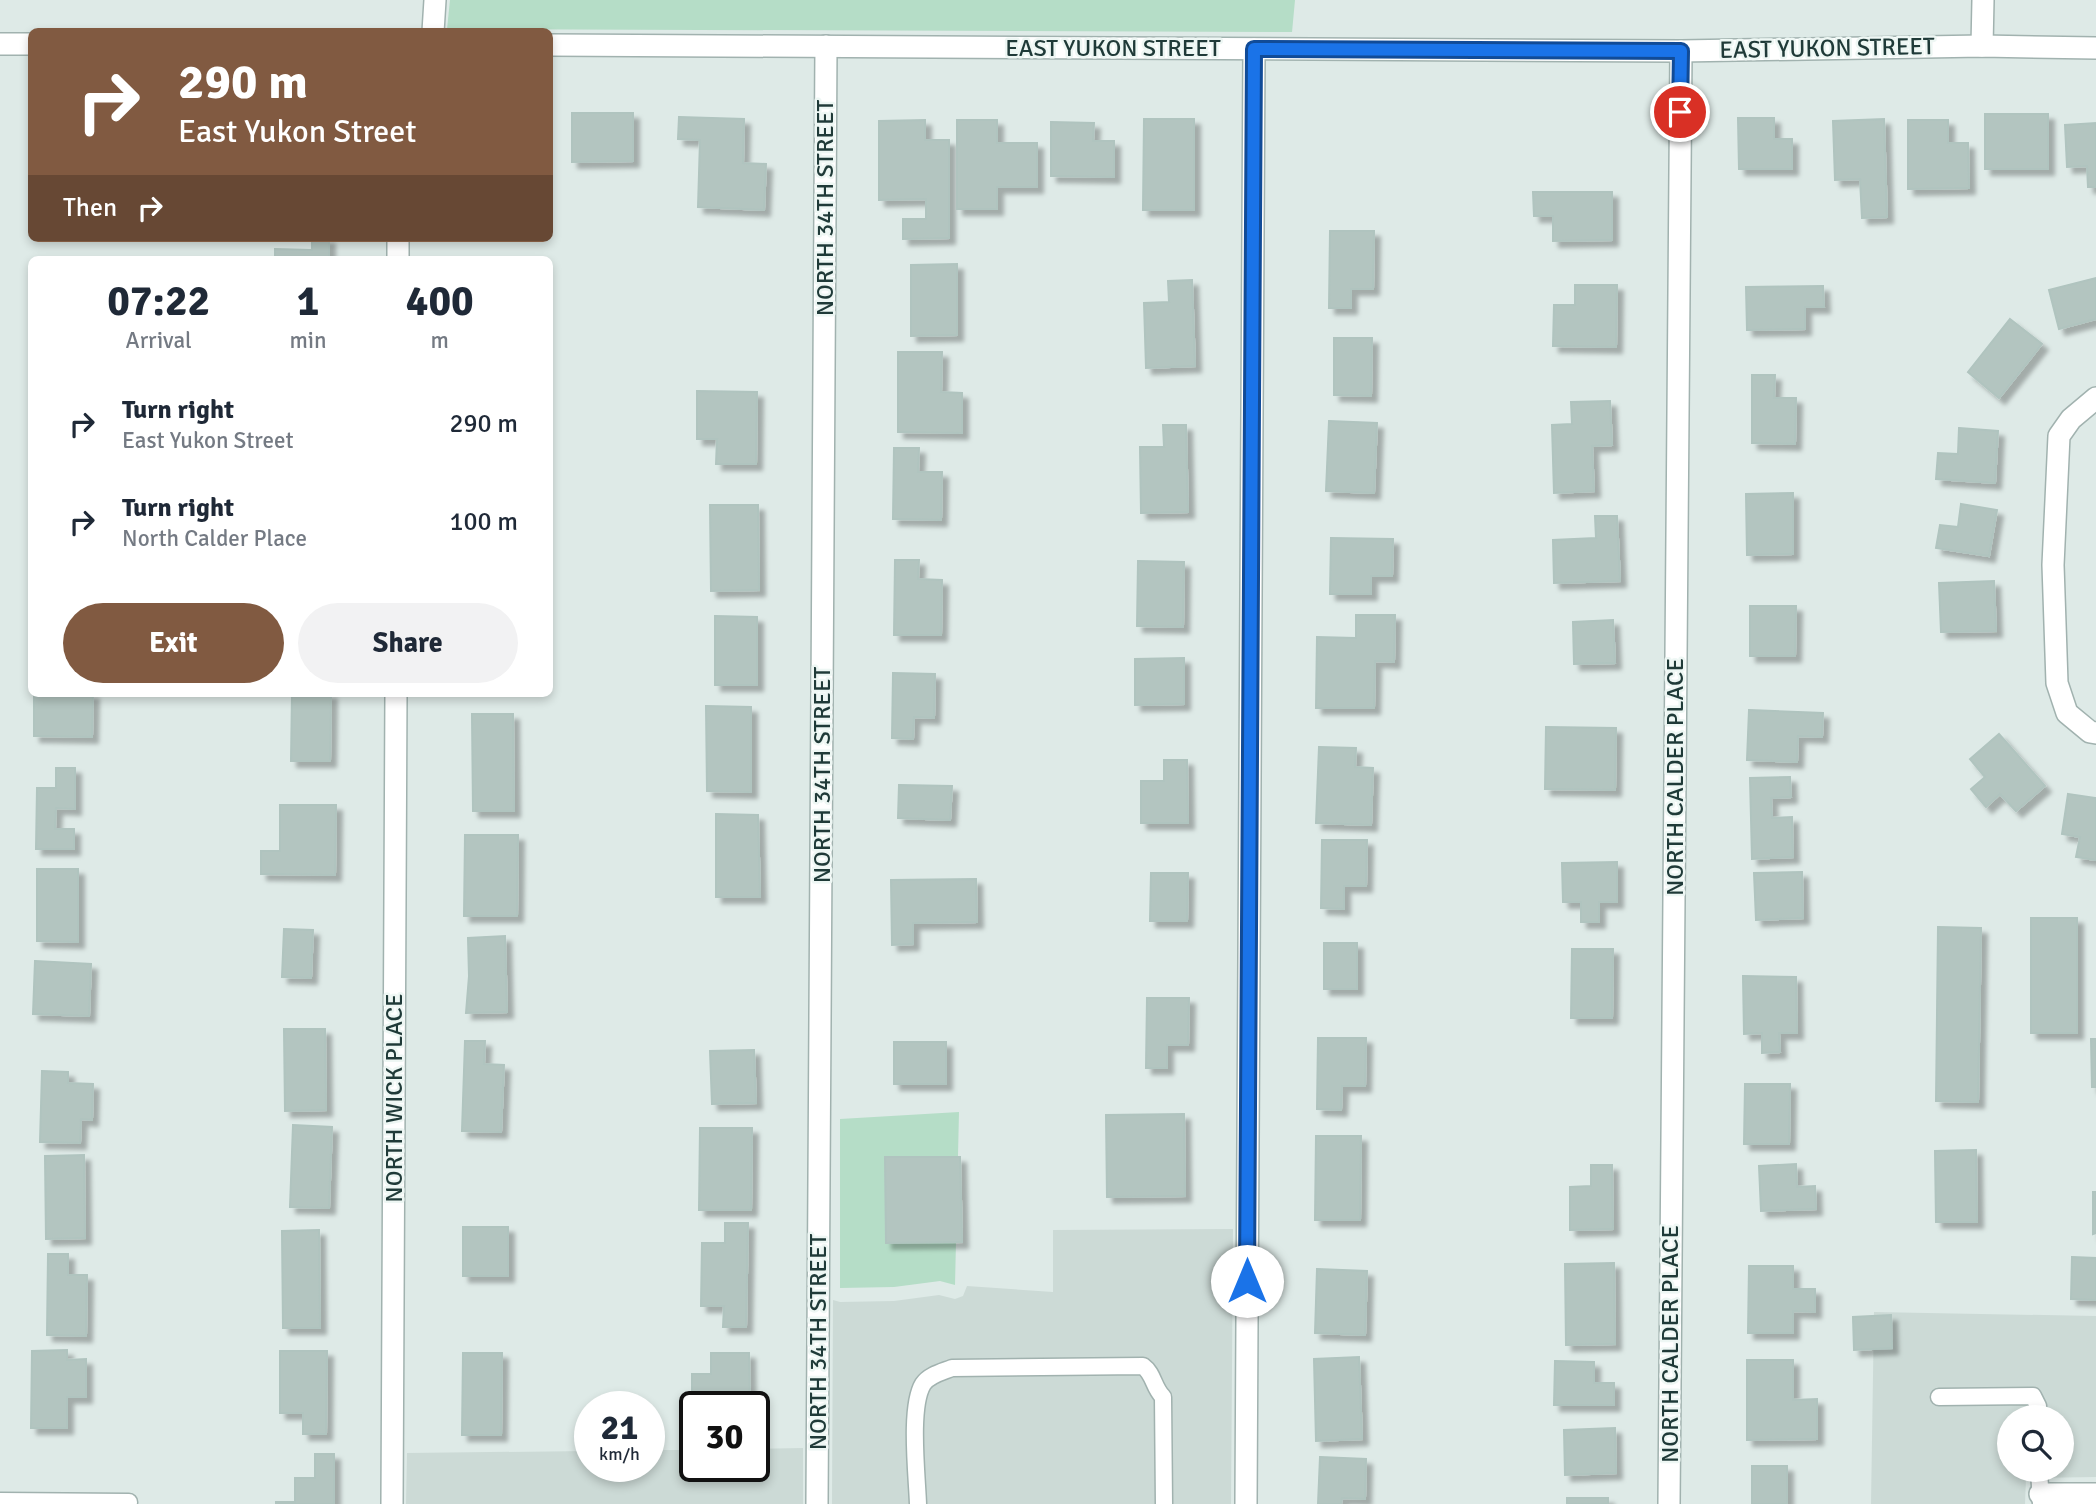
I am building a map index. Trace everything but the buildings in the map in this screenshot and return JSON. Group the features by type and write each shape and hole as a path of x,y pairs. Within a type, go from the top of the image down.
{"street":[{"path":"433,28 435,0"},
{"path":"1982,46 1983,0"},
{"path":"0,44 28,44"},
{"name":"EAST YUKON STREET","path":"553,45 1681,51 1982,46 2096,48"},
{"name":"NORTH 34TH STREET","path":"817,1504 826,46"},
{"path":"1246,1504 1254,49"},
{"name":"NORTH CALDER PLACE","path":"1669,1504 1681,51"},
{"path":"2096,398 2071,419 2059,436 2053,565 2057,683 2067,713 2090,732 2096,733"},
{"name":"NORTH WICK PLACE","path":"392,1504 396,697"},
{"path":"2040,1499 2096,1494"}],"lane":[{"path":"918,1504 915,1404 924,1382 937,1374 952,1368 1143,1366 1151,1372 1156,1389 1163,1396 1164,1504"},
{"path":"1939,1396 2033,1396 2038,1405"},
{"path":"0,1501 129,1502"}],"shaded area":[{"path":"1233,1229 1231,1504 832,1504 833,1300 894,1301 939,1295 955,1299 963,1296 967,1286 1053,1292 1053,1230"},
{"path":"1874,1312 2096,1316 2096,1477 2074,1477 2074,1405 1997,1405 1997,1482 2026,1482 2025,1504 1871,1504"},
{"path":"803,1448 803,1504 406,1504 407,1453 574,1451 574,1482 665,1482 665,1450 679,1450 679,1482 770,1482 770,1449"}],"green space":[{"path":"450,0 1295,0 1292,32 447,28"},
{"path":"959,1112 955,1285 940,1281 894,1287 840,1288 840,1119"}],"route":[{"path":"1247,1281 1254,49 1681,51 1680,112"}]}
